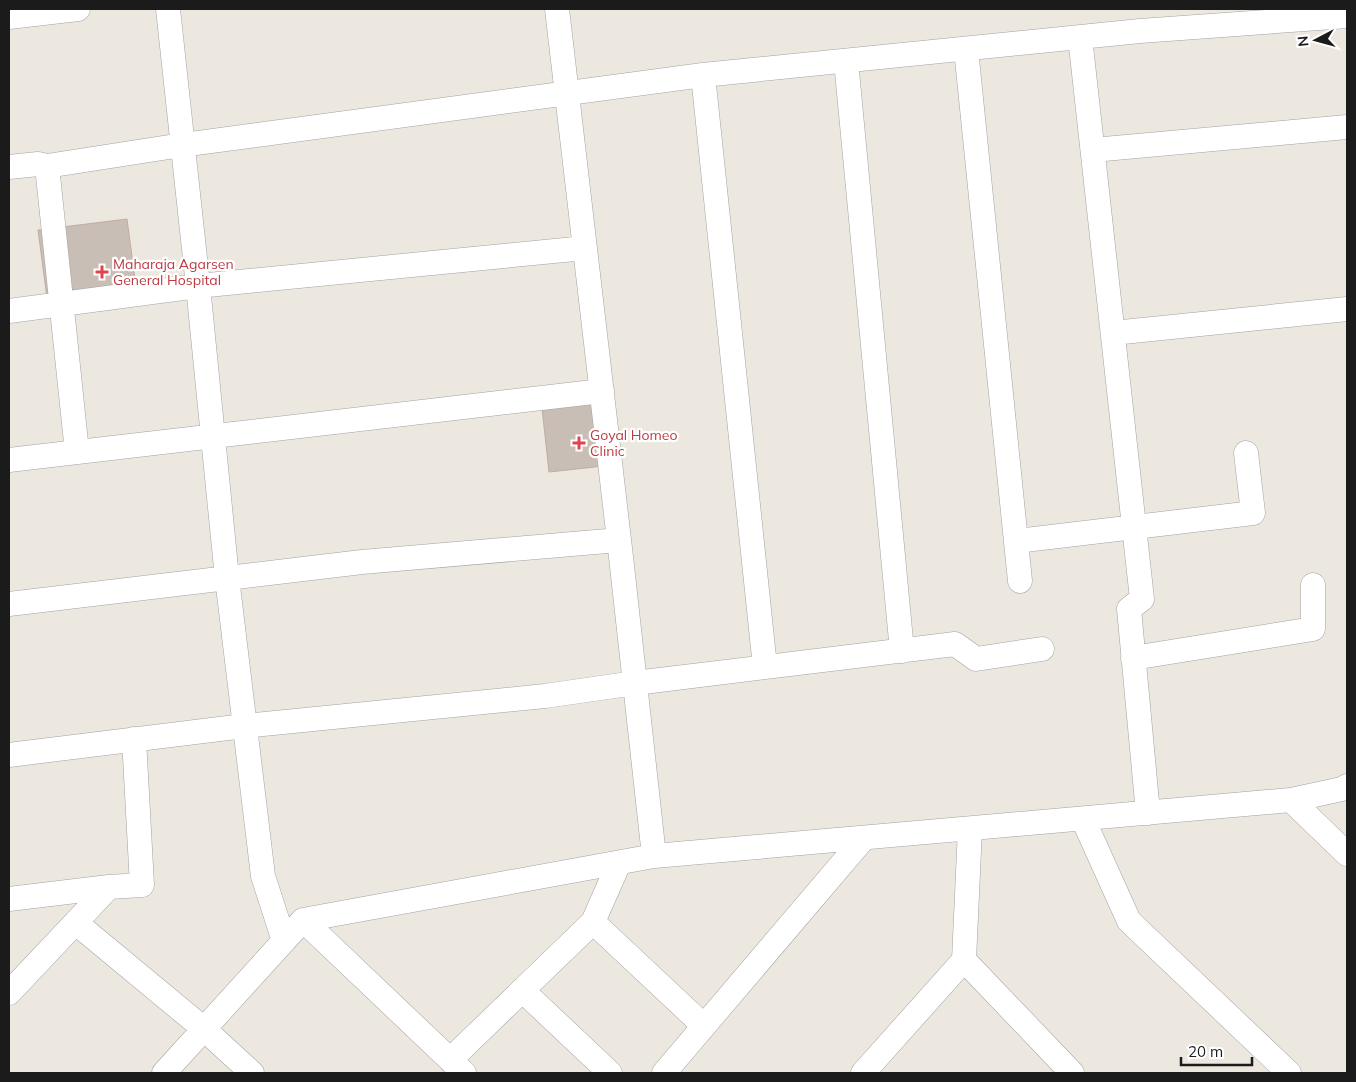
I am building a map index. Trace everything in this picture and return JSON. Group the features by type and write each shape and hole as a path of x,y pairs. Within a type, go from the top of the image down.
{"street":[{"path":"9,17 78,9"},
{"path":"168,9 244,726 263,876 284,941"},
{"path":"557,9 654,856"},
{"path":"9,167 38,164 47,166 182,145 703,76 1140,31 1347,16"},
{"path":"1080,37 1142,599 1130,609 1148,813"},
{"path":"966,48 1020,581"},
{"path":"846,61 902,651"},
{"path":"703,76 765,667"},
{"path":"1093,150 1347,127"},
{"path":"47,166 77,452"},
{"path":"9,311 198,286 585,248"},
{"path":"1113,333 1347,309"},
{"path":"9,460 602,391"},
{"path":"1016,541 1253,513 1246,453"},
{"path":"9,604 362,562 619,540"},
{"path":"1133,658 1312,629 1313,585"},
{"path":"9,755 244,726 545,696 635,683 955,644 976,659 1042,649"},
{"path":"9,899 142,885 134,739"},
{"path":"164,1073 303,920 654,856 1291,800 1347,786"},
{"path":"1291,800 1347,854"},
{"path":"1083,819 1129,921 1290,1073"},
{"path":"863,1073 964,960 970,829"},
{"path":"664,1073 864,838"},
{"path":"303,920 457,1067 522,990 593,922 619,863"},
{"path":"9,993 109,887"},
{"path":"593,922 704,1026"},
{"path":"76,923 204,1029 252,1073"},
{"path":"964,960 1072,1073"},
{"path":"522,990 610,1073"}],"building":[{"path":"127,219 136,286 47,298 38,230"},
{"path":"597,402 604,466 549,472 542,408"}],"place":[{"name":"Maharaja Agarsen General Hospital","path":"102,272"},
{"name":"Goyal Homeo Clinic","path":"579,443"}]}
